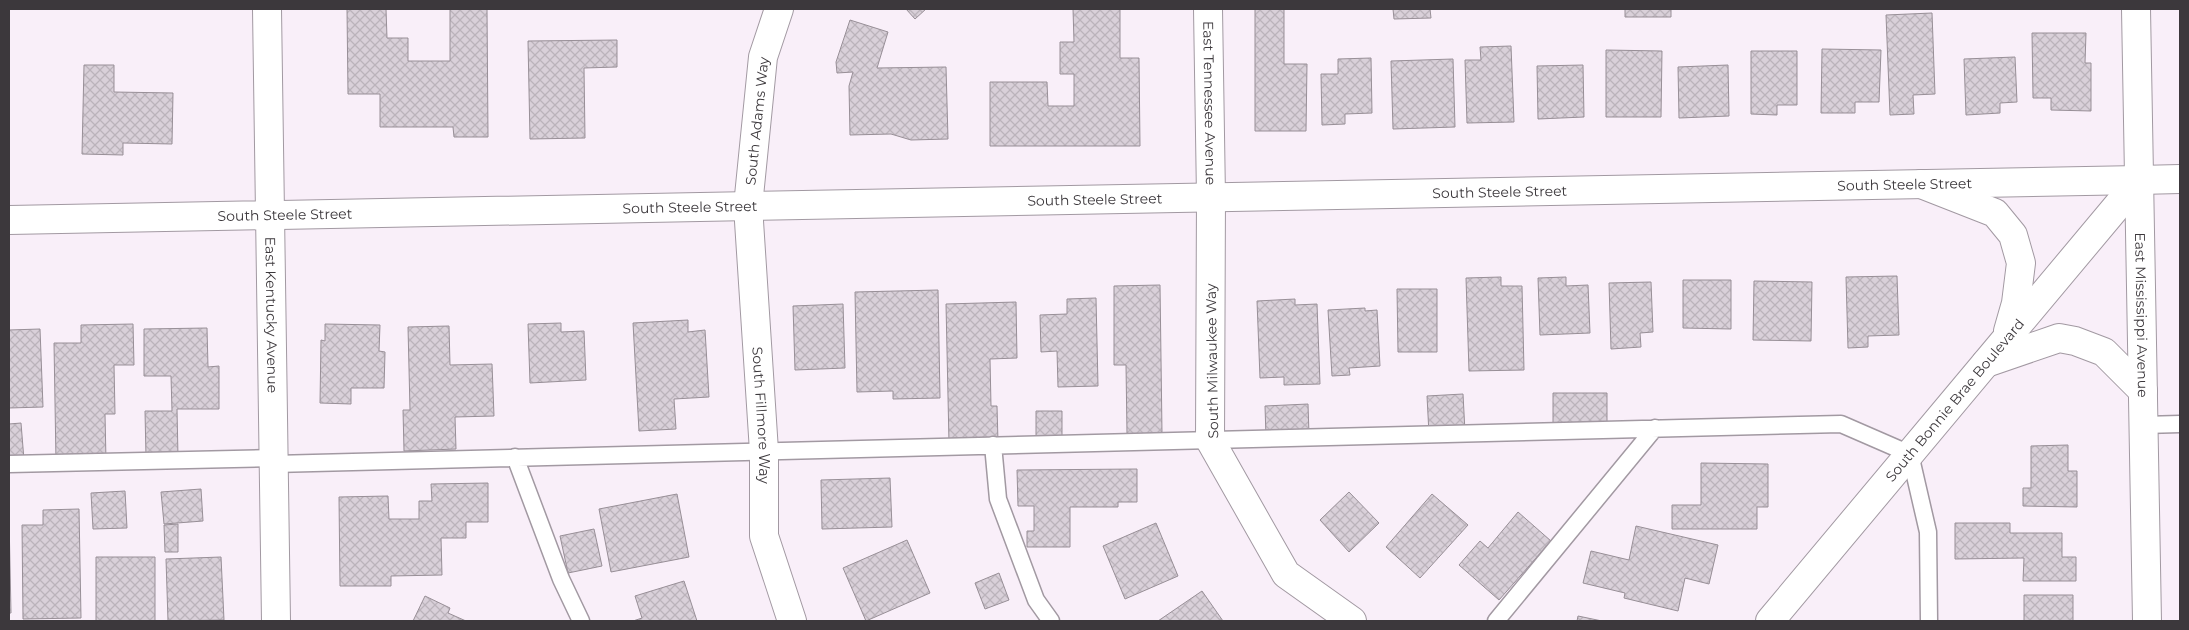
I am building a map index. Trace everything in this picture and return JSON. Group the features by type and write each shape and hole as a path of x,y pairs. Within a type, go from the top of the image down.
{"street":[{"name":"East Kentucky Avenue","path":"268,9 276,621"},
{"name":"South Adams Way","path":"748,206 762,57 779,9"},
{"name":"East Tennessee Avenue","path":"1208,9 1212,197"},
{"name":"East Mississippi Avenue","path":"2136,9 2147,621"},
{"name":"South Steele Street","path":"9,220 2180,179"},
{"name":"South Bonnie Brae Boulevard","path":"1770,621 2139,180"},
{"path":"1921,184 1995,213 2013,236 2021,263 2016,303 2005,340"},
{"name":"South Milwaukee Way","path":"1212,197 1210,440 1286,574 1352,621"},
{"name":"South Fillmore Way","path":"748,206 764,451 764,536 792,621"},
{"path":"1986,363 2059,338 2067,339 2104,352 2143,391"}],"lane":[{"path":"9,464 515,457 1841,424 1910,454 1928,532 1930,621"},
{"path":"2144,425 2180,424"},
{"path":"1496,621 1655,428"},
{"path":"993,446 998,499 1036,600 1051,621"},
{"path":"515,457 561,580 581,621"}],"building":[{"path":"347,9 386,9 387,38 408,38 408,61 450,61 450,9 487,9 488,137 454,137 453,127 380,127 380,94 348,94"},
{"path":"906,9 926,9 915,19"},
{"path":"1073,9 1120,9 1120,58 1139,58 1140,146 990,146 990,82 1047,82 1048,106 1074,106 1074,74 1060,74 1060,42 1074,42"},
{"path":"1255,9 1284,9 1284,64 1307,64 1306,131 1255,131"},
{"path":"1393,9 1430,9 1431,18 1394,19"},
{"path":"1625,9 1671,9 1671,17 1625,17"},
{"path":"1932,13 1935,94 1913,95 1914,114 1890,115 1886,15"},
{"path":"850,20 888,32 877,68 946,67 948,139 911,140 891,134 850,135 849,86 853,72 837,73 836,62"},
{"path":"2032,33 2086,33 2085,63 2091,63 2091,111 2051,110 2051,98 2033,98"},
{"path":"617,40 617,67 584,68 585,138 530,139 528,41"},
{"path":"1511,46 1514,122 1467,123 1465,60 1481,60 1480,47"},
{"path":"1822,49 1881,50 1879,102 1855,102 1855,113 1821,113"},
{"path":"1606,50 1662,51 1661,117 1606,117"},
{"path":"1751,51 1797,51 1797,105 1777,105 1777,115 1751,114"},
{"path":"2015,57 2017,102 2000,103 2000,113 1966,115 1964,59"},
{"path":"1371,58 1372,113 1345,114 1345,124 1322,125 1321,74 1338,74 1338,59"},
{"path":"1453,59 1455,127 1393,129 1391,61"},
{"path":"84,65 114,65 114,92 173,93 172,144 123,143 123,155 82,154"},
{"path":"1583,65 1584,117 1538,119 1537,66"},
{"path":"1728,65 1729,116 1679,118 1678,67"},
{"path":"1897,276 1899,335 1868,336 1868,347 1848,348 1846,277"},
{"path":"1501,277 1501,286 1522,286 1524,370 1469,371 1466,278"},
{"path":"1566,277 1566,286 1588,285 1590,333 1540,335 1538,278"},
{"path":"1683,280 1731,280 1731,329 1683,328"},
{"path":"1754,281 1812,282 1811,341 1753,340"},
{"path":"1651,282 1653,332 1640,333 1641,347 1611,349 1609,283"},
{"path":"1160,285 1162,433 1127,434 1126,365 1114,365 1114,286"},
{"path":"1397,289 1437,289 1437,352 1398,352"},
{"path":"938,290 940,398 893,399 893,391 857,392 855,292"},
{"path":"1096,298 1098,386 1058,387 1057,351 1041,352 1040,315 1067,314 1067,299"},
{"path":"1295,299 1295,305 1317,304 1320,384 1284,385 1284,377 1260,378 1257,301"},
{"path":"1016,302 1017,358 990,359 991,406 997,406 998,442 949,443 946,304"},
{"path":"843,304 845,368 795,370 793,306"},
{"path":"1365,308 1365,311 1377,310 1380,366 1349,368 1350,375 1332,376 1328,310"},
{"path":"688,320 688,332 705,330 709,397 674,399 676,429 639,431 633,323"},
{"path":"561,323 561,332 584,331 586,380 530,383 528,324"},
{"path":"133,324 134,365 114,365 115,414 105,414 106,461 56,462 54,343 81,343 81,325"},
{"path":"325,324 380,325 379,351 385,352 384,388 351,388 351,404 320,403 321,340 325,341"},
{"path":"449,326 450,365 492,364 494,416 455,417 456,449 404,451 403,410 410,410 408,327"},
{"path":"207,328 208,367 219,366 219,409 177,409 178,457 146,457 145,411 172,411 171,376 144,376 144,329"},
{"path":"40,329 43,407 9,408 9,330"},
{"path":"1553,393 1607,393 1607,429 1553,429"},
{"path":"1463,394 1465,432 1429,434 1427,396"},
{"path":"1308,404 1309,435 1266,437 1265,406"},
{"path":"1036,411 1062,411 1062,441 1036,441"},
{"path":"21,423 24,460 9,460 9,424"},
{"path":"2068,445 2068,471 2077,471 2077,507 2023,506 2023,488 2031,488 2031,446"},
{"path":"1701,463 1768,464 1768,507 1757,507 1757,529 1672,529 1672,505 1701,505"},
{"path":"1137,469 1137,502 1118,502 1118,507 1070,507 1070,547 1027,547 1027,531 1034,531 1034,506 1018,506 1017,470"},
{"path":"890,478 892,527 822,529 821,480"},
{"path":"488,483 488,522 466,522 466,538 441,538 442,575 391,576 391,586 340,586 339,497 388,496 389,519 419,519 419,501 432,501 431,484"},
{"path":"201,489 203,521 164,524 161,492"},
{"path":"125,491 127,528 93,529 91,493"},
{"path":"1349,492 1379,523 1349,552 1320,520"},
{"path":"677,494 689,557 611,572 599,509"},
{"path":"1432,494 1468,525 1420,578 1386,547"},
{"path":"79,509 81,618 23,619 22,525 43,525 43,510"},
{"path":"1518,512 1551,541 1499,600 1459,565 1480,541 1488,548"},
{"path":"9,518 11,613 9,613"},
{"path":"1156,523 1178,576 1125,599 1103,546"},
{"path":"1955,523 2010,523 2010,533 2062,533 2062,557 2076,557 2076,581 2023,581 2024,558 1955,559"},
{"path":"178,524 178,552 165,552 164,525"},
{"path":"1636,526 1718,545 1709,584 1685,578 1678,611 1624,598 1625,593 1583,583 1591,551 1629,560"},
{"path":"594,529 602,566 568,573 560,536"},
{"path":"907,540 930,593 866,621 843,568"},
{"path":"96,557 155,557 155,621 96,621"},
{"path":"221,557 224,620 168,621 166,559"},
{"path":"999,573 1009,600 985,609 975,583"},
{"path":"684,581 697,621 633,621 642,618 635,596"},
{"path":"1202,591 1223,621 1158,621"},
{"path":"2024,595 2073,595 2073,621 2024,621"},
{"path":"425,596 450,608 448,613 466,621 413,621"},
{"path":"1578,616 1602,621 1577,621"}]}
